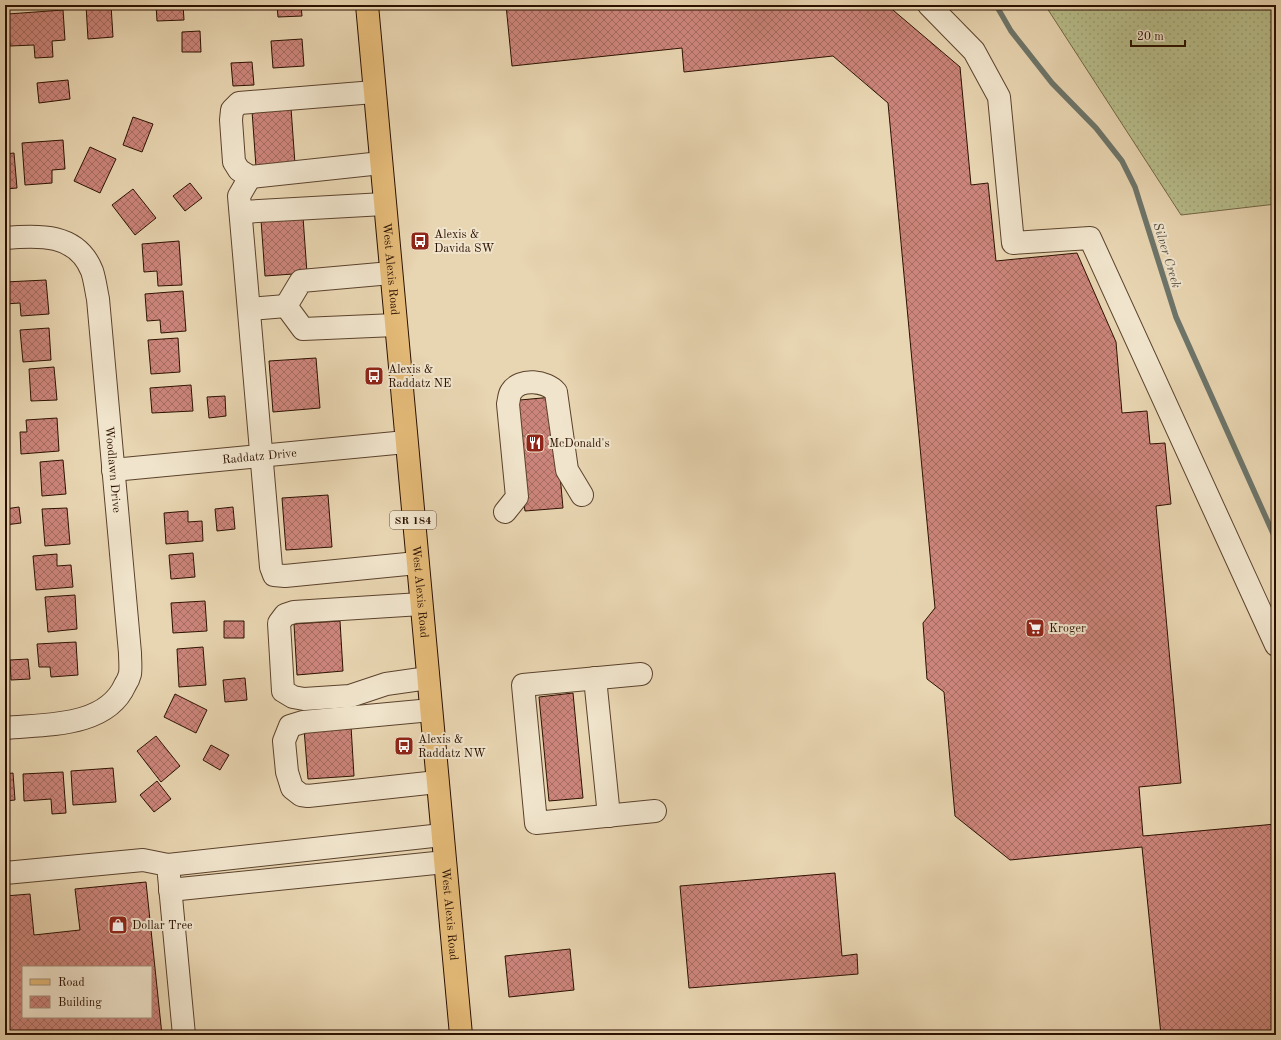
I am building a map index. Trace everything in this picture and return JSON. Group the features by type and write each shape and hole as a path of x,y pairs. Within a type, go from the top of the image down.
{"main road":[{"name":"West Alexis Road","path":"367,5 420,604 461,1035"}],"street":[{"path":"930,5 974,51 998,97 1013,243 1090,238 1276,645"},
{"path":"374,92 239,103 232,110 231,120 234,162 239,170 250,177 381,163"},
{"path":"250,177 239,196 271,567 274,574 285,576 417,563"},
{"path":"240,212 384,204"},
{"name":"Woodlawn Drive","path":"5,238 28,236 49,237 67,242 82,255 92,271 98,299 130,653 130,675 123,690 114,702 97,714 70,721 5,728"},
{"path":"286,306 301,281 391,273"},
{"path":"249,309 286,306"},
{"path":"286,306 303,329 395,324"},
{"path":"505,512 517,498 508,404 512,391 519,385 542,383 551,386 556,392 567,470 582,495"},
{"name":"Raddatz Drive","path":"113,470 406,442"},
{"path":"420,604 294,612 285,615 279,623 283,691 292,697 321,698 350,696 386,684 428,678"},
{"path":"641,674 523,685 536,823 655,811"},
{"path":"595,678 609,816"},
{"path":"321,698 322,720"},
{"path":"431,710 303,722 290,726 284,741 287,772 292,788 301,795 308,796 437,782"},
{"path":"5,873 144,860 168,865 442,835"},
{"path":"170,890 445,862"},
{"path":"168,865 184,1035"}],"green space":[{"path":"1045,5 1276,5 1276,204 1181,215"}],"building":[{"path":"86,5 111,5 113,37 88,39"},
{"path":"156,5 183,5 184,20 157,21"},
{"path":"277,5 301,5 302,16 278,17"},
{"path":"506,5 887,5 960,67 971,185 988,183 996,261 1077,253 1116,342 1122,413 1147,411 1150,444 1165,443 1171,504 1156,506 1181,783 1139,787 1143,836 1276,824 1276,1035 1161,1035 1142,847 1010,860 955,816 944,692 927,679 923,623 935,608 888,103 833,56 684,72 682,48 512,66"},
{"path":"63,10 65,40 52,41 53,57 35,58 34,45 10,46 8,14"},
{"path":"200,31 201,52 182,52 182,32"},
{"path":"302,39 304,66 273,68 271,41"},
{"path":"252,62 254,85 233,86 231,63"},
{"path":"68,80 70,99 39,103 37,83"},
{"path":"291,108 295,164 256,167 252,111"},
{"path":"133,117 153,124 142,152 123,145"},
{"path":"63,140 65,169 52,170 52,183 25,185 22,143"},
{"path":"90,147 116,159 100,193 74,181"},
{"path":"14,153 17,188 5,189 5,154"},
{"path":"190,183 202,198 185,211 173,196"},
{"path":"133,189 156,218 135,235 112,205"},
{"path":"303,217 307,273 265,276 261,220"},
{"path":"179,241 182,285 158,286 157,271 144,272 142,244"},
{"path":"46,280 49,314 21,316 20,303 5,304 5,282"},
{"path":"183,291 186,331 161,333 160,320 147,321 145,294"},
{"path":"49,328 51,360 23,362 20,330"},
{"path":"178,338 180,372 151,374 148,340"},
{"path":"316,358 320,408 273,412 269,361"},
{"path":"54,367 57,400 31,401 29,369"},
{"path":"191,385 193,411 152,413 150,388"},
{"path":"225,396 226,416 209,418 207,397"},
{"name":"McDonald's","path":"553,397 563,508 525,511 509,401"},
{"path":"5,416 7,416 9,436 5,436"},
{"path":"57,418 59,451 21,454 20,432 27,432 26,420"},
{"path":"63,460 66,494 42,496 40,462"},
{"path":"328,495 332,547 286,550 282,498"},
{"path":"19,507 21,523 5,525 5,509"},
{"path":"233,507 235,529 217,531 215,509"},
{"path":"67,508 70,544 45,546 42,509"},
{"path":"188,511 188,522 202,521 203,541 166,544 164,513"},
{"path":"193,553 195,577 171,579 169,555"},
{"path":"57,554 57,566 71,565 73,587 36,590 33,556"},
{"path":"75,595 77,629 48,632 45,597"},
{"path":"205,601 207,631 173,633 171,603"},
{"path":"224,621 244,621 244,638 224,638"},
{"path":"340,621 343,671 297,675 294,624"},
{"path":"76,642 78,675 51,677 50,667 39,667 37,644"},
{"path":"203,647 206,685 179,687 177,649"},
{"path":"28,659 30,679 11,680 10,660"},
{"path":"245,678 247,700 225,702 223,680"},
{"path":"573,693 583,798 549,801 539,697"},
{"path":"175,694 207,710 196,733 164,717"},
{"path":"351,726 354,776 308,779 304,729"},
{"path":"156,736 180,766 161,782 137,751"},
{"path":"211,745 229,755 220,770 203,760"},
{"path":"113,768 116,802 73,805 71,771"},
{"path":"63,772 66,813 52,814 51,799 24,801 23,774"},
{"path":"13,773 15,800 5,801 5,774"},
{"path":"157,781 171,799 154,812 140,795"},
{"path":"835,873 842,956 857,954 858,974 689,988 680,886"},
{"path":"146,882 162,1035 5,1035 5,896 30,894 34,935 80,930 75,889"},
{"path":"570,949 574,990 509,997 505,956"}],"waterway":[{"name":"Silver Creek","path":"996,5 1011,31 1052,83 1096,128 1122,161 1135,187 1176,317 1276,540"}],"place":[{"name":"Alexis & Davida SW","path":"420,241"},
{"name":"Alexis & Raddatz NE","path":"374,376"},
{"name":"McDonald's","path":"535,443"},
{"name":"Kroger","path":"1035,628"},
{"name":"Alexis & Raddatz NW","path":"404,746"},
{"name":"Dollar Tree","path":"118,925"}]}
